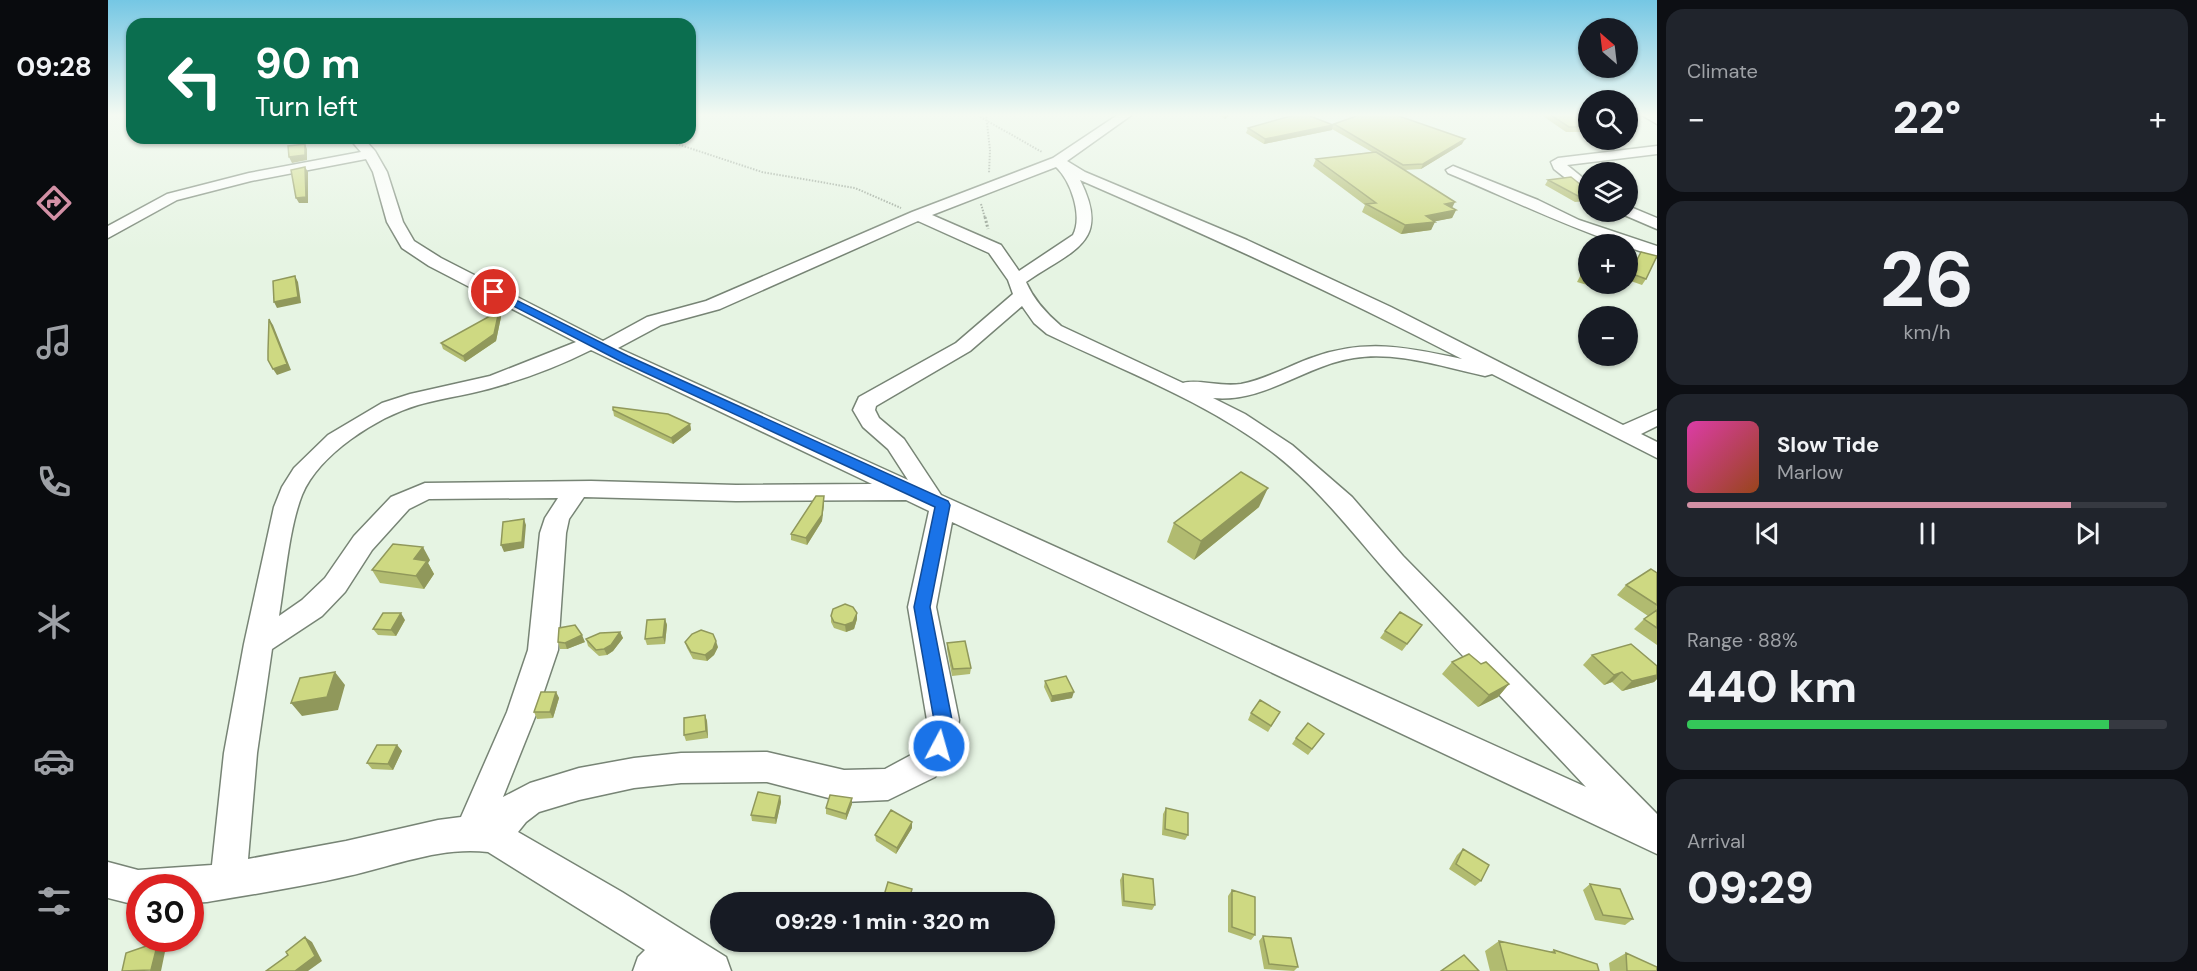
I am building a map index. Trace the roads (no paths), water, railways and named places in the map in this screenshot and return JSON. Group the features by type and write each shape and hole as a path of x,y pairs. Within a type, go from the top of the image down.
{"street":[{"path":"108,233 167,199 314,159"},
{"path":"372,159 381,172 386,198 395,222 408,243 435,262 598,345 816,448 1656,836"},
{"path":"228,880 243,738 258,644 293,489 319,454 358,425 401,403 496,380 598,345 654,321 713,306 918,216 1061,164 1067,159"},
{"path":"1578,181 1559,166 1558,162 1580,159"},
{"path":"108,880 138,888 207,884 346,859 438,837 483,834 530,799 579,784 634,773 681,768 767,767 844,786 888,784 923,766 939,746 943,720 922,607 930,499 896,444 871,422 864,410 867,402 963,347 1020,288 1084,232 1085,223 1076,185 1061,164"},
{"path":"1061,164 1251,249 1509,374 1657,451"},
{"path":"1453,170 1533,203 1574,223 1657,252"},
{"path":"1638,215 1657,224"},
{"path":"918,216 995,249 1041,319 1054,330 1186,392 1237,419 1284,450 1343,503 1394,563 1656,836"},
{"path":"1139,370 1188,386 1224,393 1245,390 1355,352 1396,353 1509,374"},
{"path":"1624,433 1657,417"},
{"path":"258,644 312,608 334,585 363,543 406,498 434,490 577,489 930,499"},
{"path":"483,834 543,650 553,533 557,518 577,489"},
{"path":"483,834 663,958 712,971"}]}
